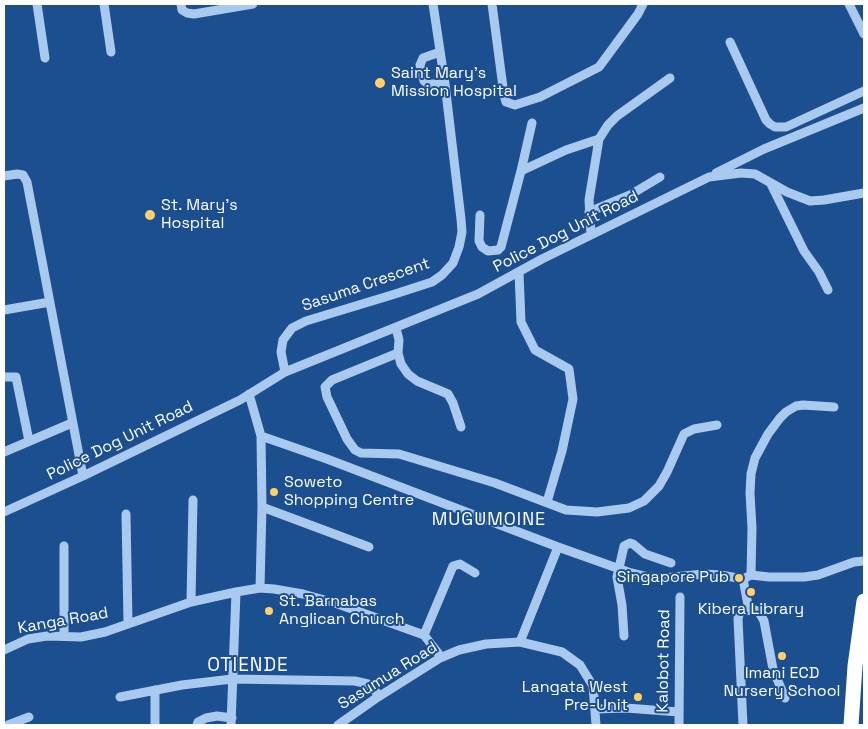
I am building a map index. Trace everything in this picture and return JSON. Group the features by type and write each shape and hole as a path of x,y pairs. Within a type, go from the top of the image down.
{"highway":[{"path":"851,725 855,666 864,601"}],"street":[{"path":"37,4 45,58"},
{"path":"104,4 111,52"},
{"path":"181,4 182,10 194,14 252,4"},
{"name":"Sasuma Crescent","path":"285,372 281,352 283,340 292,328 306,320 432,282 442,275 453,263 462,232 445,84 433,4"},
{"path":"492,4 504,96 506,102 514,105 540,97 599,67 638,14 643,4"},
{"path":"849,4 864,34"},
{"path":"730,42 766,120 775,127 786,127 864,91"},
{"path":"440,52 423,58 420,65 424,81 428,84 445,84"},
{"path":"591,235 589,212 591,182 599,139 608,125 617,116 670,78"},
{"path":"709,177 764,149 864,108"},
{"path":"480,215 479,241 482,247 488,251 498,250 501,247 532,123"},
{"path":"521,171 566,150 599,139"},
{"path":"4,176 17,174 23,175 26,178 83,476"},
{"name":"Police Dog Unit Road","path":"285,372 478,294 591,235 709,177 755,174 787,192 810,201 864,193"},
{"path":"589,212 630,195 660,177"},
{"path":"770,182 804,251 820,272 828,290"},
{"path":"519,272 521,322 535,350 569,369 573,399 562,451 547,502"},
{"path":"4,307 50,302"},
{"path":"396,328 401,364 408,374 417,381 448,394 461,427"},
{"path":"398,353 332,380 325,387 327,397 347,439 355,450 361,453 399,454 495,483 566,510 597,512 629,508 644,501 659,486 684,434 694,429 717,425"},
{"path":"260,588 261,436 249,394 285,372"},
{"path":"4,377 16,377 29,442"},
{"name":"Police Dog Unit Road","path":"4,512 83,476 249,394"},
{"path":"750,610 747,577 752,528 751,474 755,458 768,434 786,412 796,406 803,405 834,407"},
{"path":"4,452 72,423"},
{"path":"261,436 327,459 558,547 648,577 664,578 704,574 747,577 804,577 818,575 864,560"},
{"path":"191,602 193,500"},
{"path":"262,507 369,547"},
{"name":"Kanga Road","path":"126,514 128,623"},
{"path":"624,636 622,605 617,586 618,568 624,546 630,543 652,558 671,563"},
{"path":"64,546 64,636"},
{"path":"520,642 558,547"},
{"path":"440,658 424,635 453,566 460,564 475,573"},
{"name":"Kanga Road","path":"4,650 28,639 64,636 81,637 105,632 191,602 260,588 303,594 335,603 424,635"},
{"path":"197,725 198,722 206,718 217,716 231,722 236,592"},
{"name":"Kalobot Road","path":"679,725 680,596"},
{"path":"743,725 739,614 750,610 759,612 764,621 772,670 785,698"},
{"name":"Sasumua Road","path":"338,725 440,658 460,650 486,644 520,642 562,652 580,665 593,686 596,725"},
{"path":"120,697 198,682 232,679 355,681 368,684 380,696"},
{"path":"154,725 155,690"},
{"path":"596,709 626,708 678,712"},
{"path":"8,725 29,717"}],"place":[{"name":"Saint Mary's Mission Hospital","path":"380,83"},
{"name":"St. Mary's Hospital","path":"150,215"},
{"name":"Soweto Shopping Centre","path":"274,492"},
{"name":"Singapore Pub","path":"739,578"},
{"name":"Kibera Library","path":"751,592"},
{"name":"St. Barnabas Anglican Church","path":"269,611"},
{"name":"Imani ECD Nursery School","path":"782,656"},
{"name":"Langata West Pre-Unit","path":"638,697"}],"district":[{"name":"MUGUMOINE","path":"489,520"},
{"name":"OTIENDE","path":"248,666"}]}
